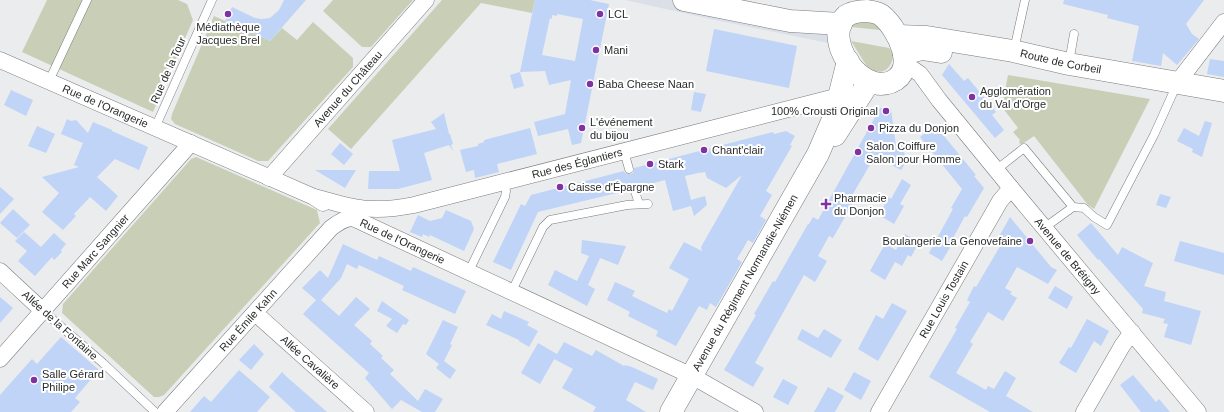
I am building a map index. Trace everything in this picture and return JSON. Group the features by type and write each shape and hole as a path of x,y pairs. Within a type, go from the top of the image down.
{"main road":[{"path":"684,0 840,32"},
{"path":"873,7 890,24 902,57 896,80 886,84 869,82 857,73 848,61 840,32 846,17 852,13 873,7"},
{"name":"Route de Corbeil","path":"902,57 927,37 1014,51 1175,88 1224,102"},
{"name":"Route de Corbeil","path":"902,57 922,49 1036,67 1103,82 1224,91"},
{"name":"Avenue du Régiment Normandie-Niémen","path":"671,412 818,154 834,117 848,61"},
{"name":"Avenue du Régiment Normandie-Niémen","path":"818,154 839,129 869,82"}],"street":[{"name":"Avenue du Château","path":"269,178 426,0"},
{"path":"1175,88 1224,22"},
{"name":"Avenue de Brétigny","path":"902,57 916,84 939,100 1198,412"},
{"name":"Rue de l'Orangerie","path":"0,60 314,198 330,208 333,212 334,215 331,228"},
{"name":"Rue des Églantiers","path":"314,198 354,207 375,209 398,208 414,205 839,96"},
{"name":"Rue Marc Sangnier","path":"0,359 191,143"},
{"name":"Rue Louis Tostain","path":"879,412 1000,201 1011,188"},
{"path":"372,227 375,209"},
{"name":"Rue de l'Orangerie","path":"331,228 344,219 353,218 692,376 755,412"},
{"name":"Rue Émile Kahn","path":"165,412 331,228"},
{"name":"Allée de la Fontaine","path":"0,271 42,310"},
{"name":"Allée Cavalière","path":"255,313 366,412"},
{"path":"1084,412 1122,346 1132,332"}],"lane":[{"path":"49,81 87,0"},
{"name":"Rue de la Tour","path":"155,128 212,0"},
{"path":"1014,51 1025,0"},
{"path":"1069,64 1074,34"},
{"path":"1044,228 1073,207 1084,208 1094,217 1107,225 1154,136 1175,88"},
{"path":"996,170 1024,148 1073,207"},
{"path":"624,151 629,169"},
{"path":"469,271 505,197 506,191 504,181"},
{"path":"634,188 638,204"},
{"path":"512,291 543,227 550,220 558,217 638,204 648,204"},
{"name":"Allée de la Fontaine","path":"42,310 155,412"}],"shaded area":[{"path":"625,0 745,0 803,12 827,13 838,11 833,44"}],"green space":[{"path":"47,0 178,0 187,4 193,20 153,112 22,52"},
{"path":"333,0 413,0 371,47 362,47 323,11"},
{"path":"442,0 535,0 532,13 481,3 351,149 328,129"},
{"path":"214,16 270,41 282,28 297,40 313,22 353,58 353,67 268,161 258,161 175,124 171,119"},
{"path":"858,21 871,21 878,26 880,30 851,27"},
{"path":"851,41 889,48 894,54 891,64 886,70 878,72 873,71 868,68"},
{"path":"1008,75 1150,99 1094,209 1088,205 1034,136 1021,145 1019,142 1020,140 1013,132 1018,128 1002,107"},
{"path":"196,157 317,210 320,223 164,395 154,397 62,313 63,304 191,159"}],"building":[{"path":"284,0 306,0 270,41 225,21 232,7 255,18 270,18 279,10"},
{"path":"535,0 590,0 609,4 581,143 572,145 568,129 538,136 534,122 565,114 571,80 549,85 545,71 520,72","holes":["557,14 583,19 575,61 542,55 550,18 552,19 552,15 557,16"]},
{"path":"1064,0 1204,0 1186,24 1192,34 1199,39 1177,65 1163,53 1161,66 1132,61 1139,26 1107,18 1108,15 1063,4"},
{"path":"714,29 797,46 789,88 706,71"},
{"path":"1210,59 1224,61 1224,77 1207,74"},
{"name":"Agglomération du Val d'Orge","path":"949,64 964,81 968,78 996,112 992,115 1004,130 995,138 942,75"},
{"path":"520,72 524,86 514,89 510,75"},
{"path":"11,90 33,100 26,116 4,105"},
{"path":"694,92 706,94 701,112 691,110"},
{"path":"880,108 891,109 896,146 902,141 906,162 901,170 875,156 850,199 854,201 833,238 829,236 818,256 827,261 815,282 804,275 755,363 764,368 753,387 724,370 756,315 754,314 773,281 775,282 808,224 813,217 818,220"},
{"path":"444,113 453,144 451,145 453,151 449,145 424,153 432,180 398,189 368,189 369,171 400,171 392,140 436,129 431,122"},
{"path":"67,119 71,121 76,120 88,133 93,122 148,147 139,170 115,159 97,177 118,196 106,211 90,197 74,214 76,216 63,230 42,212 59,193 42,177 79,167 74,165 83,143 61,134"},
{"path":"1205,121 1212,123 1202,157 1192,152 1193,149 1177,141 1184,128 1199,136"},
{"path":"935,125 976,175 974,176 984,188 967,217 965,216 953,238 955,239 942,261 929,253 962,189 920,137"},
{"path":"37,126 55,134 46,153 28,146"},
{"path":"530,128 537,154 497,164 499,172 475,178 474,170 466,172 460,150 478,146 478,144 484,142 484,140"},
{"path":"786,131 795,136 790,145 792,146 766,191 772,195 760,216 766,220 753,243 748,240 737,259 742,262 716,307 710,303 707,310 699,306 676,346 656,336 658,331 628,316 630,312 607,300 615,282 635,291 632,296 667,313 669,309 672,311 689,279 669,268 684,242 702,251 701,247 742,175 726,188 707,178 705,172 698,172 685,176 691,200 705,196 707,205 694,216 691,206 673,211 665,180 639,187 637,184 633,183 630,185 629,189 621,192 538,212 511,270 493,262 521,204 525,206 531,195 624,171 625,173 630,174 633,173 634,168 773,132 774,134"},
{"path":"340,143 353,154 344,165 331,154"},
{"path":"315,170 356,170 345,188"},
{"path":"902,179 911,185 900,204 904,206 894,224 879,215 889,197 891,199"},
{"path":"0,187 14,199 0,214"},
{"path":"1160,194 1171,197 1166,208 1156,205"},
{"path":"13,209 30,225 17,238 0,223"},
{"path":"446,210 471,221 474,229 464,251 430,235 429,237 423,234 422,237 410,232 418,215 430,221 442,218"},
{"path":"1010,217 1051,267 1057,270 1048,284 1017,267 1005,288 1012,292 1010,294 1017,298 1003,321 988,312 970,342 973,344 956,373 986,390 988,386 994,389 1005,371 1016,378 1006,396 1033,412 990,412 929,377 957,329 955,328 970,302 967,300 974,286 976,287 1002,243 997,240"},
{"path":"1091,223 1118,255 1122,247 1153,263 1144,286 1166,292 1164,301 1201,311 1191,345 1164,337 1168,324 1163,323 1165,319 1142,313 1143,309 1077,235"},
{"path":"24,232 41,247 54,233 66,244 61,250 62,252 54,260 52,257 35,276 18,261 27,251 15,241"},
{"path":"905,234 919,242 911,257 908,255 902,266 895,262 885,280 870,271 885,244 896,250"},
{"path":"582,240 626,246 618,265 600,258 588,285 595,289 587,306 548,285 555,270 577,281 589,256 581,253"},
{"path":"1180,241 1224,253 1224,275 1174,261"},
{"path":"343,244 377,260 379,256 411,271 413,267 466,291 455,314 402,290 404,286 359,265 357,269 347,264 341,278 321,300 339,316 356,297 370,309 354,325 372,341 370,344 383,356 381,358 394,370 390,374 418,401 425,389 443,399 435,412 422,412 401,400 392,409 365,378 369,373 303,314 316,300 302,288 320,270 328,278"},
{"path":"1055,286 1073,297 1067,309 1048,298"},
{"path":"0,297 13,308 0,323"},
{"path":"382,301 409,320 406,325 403,324 397,333 386,326 392,319 377,311"},
{"path":"892,303 907,311 878,361 858,349 876,315 883,319"},
{"path":"504,311 529,322 527,325 538,331 529,347 519,340 486,325 492,314 501,319"},
{"path":"1087,319 1109,331 1101,346 1094,341 1076,373 1059,363 1069,347 1071,348"},
{"path":"443,320 458,327 450,344 452,345 444,361 456,370 450,379 436,368 439,364 426,354"},
{"path":"802,329 818,338 824,329 842,340 831,358 797,339"},
{"path":"61,337 99,370 75,398 80,402 71,412 0,412 0,395 32,359 37,364"},
{"path":"564,342 592,356 596,350 624,366 632,367 658,379 653,390 635,382 626,400 646,412 593,412 596,407 562,388 573,369 554,359 540,384 521,373 538,343 557,354"},
{"path":"254,344 264,354 251,370 239,360"},
{"path":"239,370 270,397 257,412 190,412 204,396 211,402"},
{"path":"282,372 327,412 296,412 269,387"},
{"path":"854,372 871,381 861,400 844,390"},
{"path":"1133,375 1156,402 1159,399 1170,412 1141,412 1120,385"},
{"path":"783,379 798,387 788,405 773,397"},
{"path":"828,387 844,396 835,412 814,412"}],"place":[{"name":"Médiathèque Jacques Brel","path":"228,14"},
{"name":"LCL","path":"600,14"},
{"name":"Mani","path":"596,50"},
{"name":"Baba Cheese Naan","path":"590,84"},
{"name":"Agglomération du Val d'Orge","path":"972,97"},
{"name":"100% Crousti Original","path":"886,111"},
{"name":"L'événement du bijou","path":"582,128"},
{"name":"Pizza du Donjon","path":"871,128"},
{"name":"Chant'clair","path":"704,150"},
{"name":"Salon Coiffure Salon pour Homme","path":"858,152"},
{"name":"Stark","path":"650,164"},
{"name":"Caisse d'Épargne","path":"560,187"},
{"name":"Pharmacie du Donjon","path":"826,204"},
{"name":"Boulangerie La Genovefaine","path":"1030,241"},
{"name":"Salle Gérard Philipe","path":"34,380"}]}
